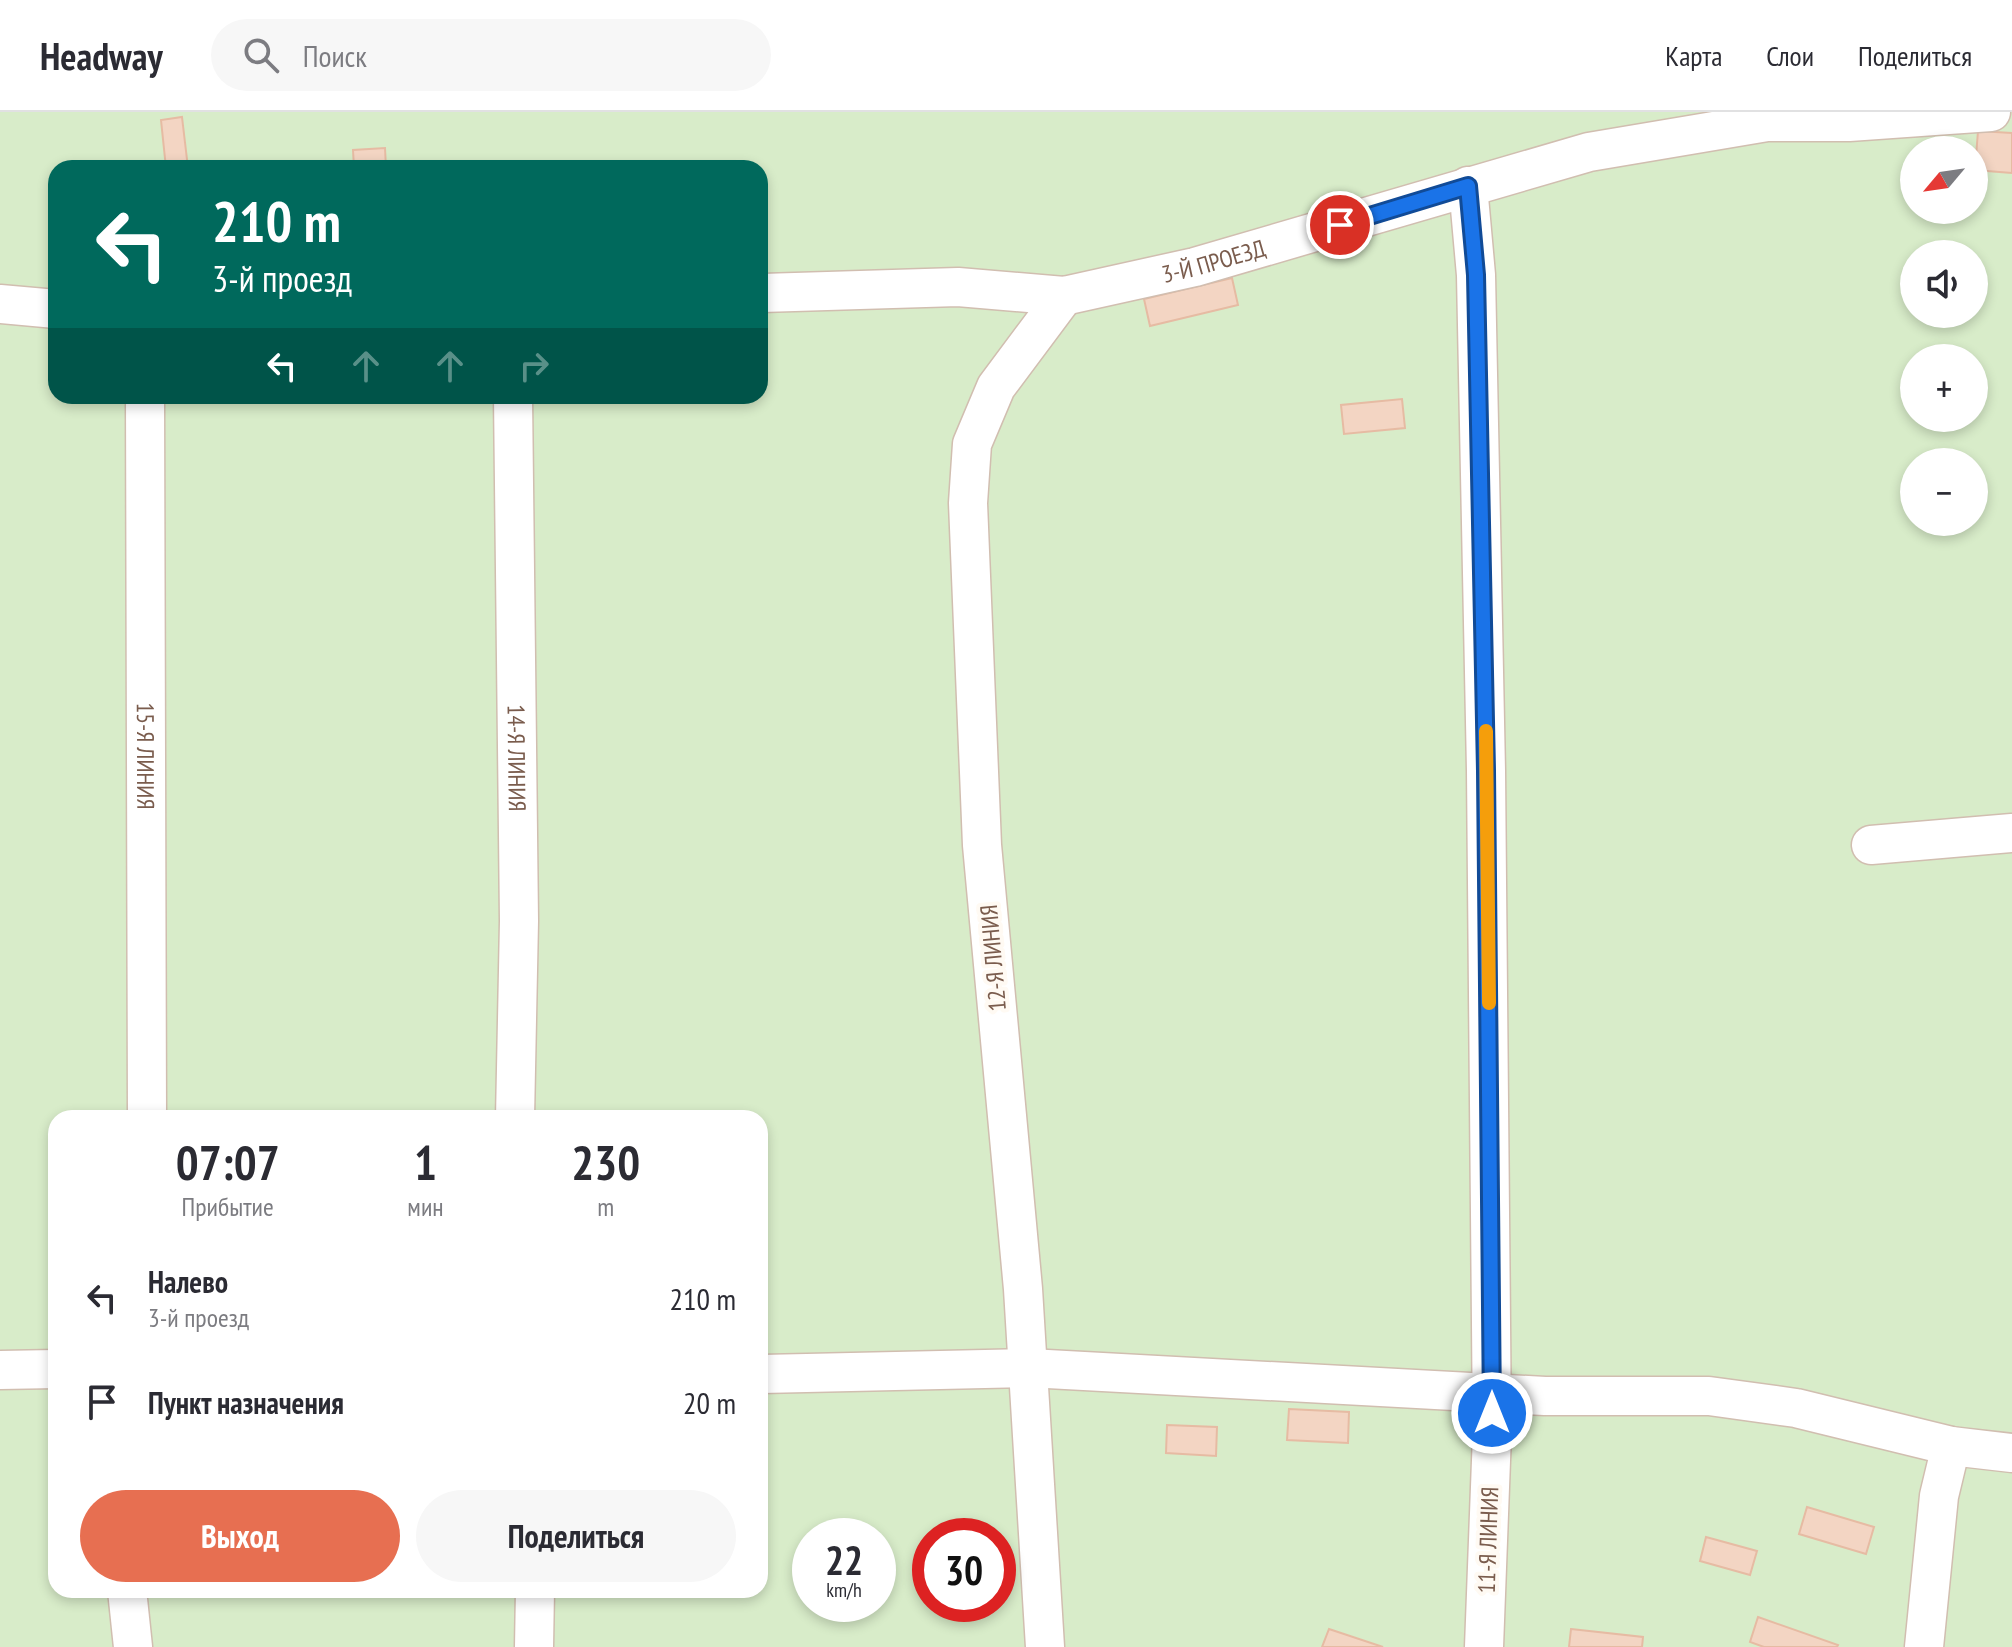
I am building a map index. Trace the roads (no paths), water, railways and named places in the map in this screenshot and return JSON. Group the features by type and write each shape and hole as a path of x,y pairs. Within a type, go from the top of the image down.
{"street":[{"name":"3-Й ПРОЕЗД","path":"768,293 958,287 1064,296 1195,267 1589,152 1767,122 1849,122 1991,112"},
{"name":"11-Я ЛИНИЯ","path":"1468,186 1476,275 1486,755 1492,1392 1484,1647"},
{"name":"12-Я ЛИНИЯ","path":"1045,1647 1029,1368 982,845 968,503 972,444 996,387 1064,296"},
{"path":"0,304 48,308"},
{"name":"15-Я ЛИНИЯ","path":"145,404 147,1110"},
{"name":"14-Я ЛИНИЯ","path":"513,404 519,921 515,1110"},
{"path":"1871,845 2012,833"},
{"path":"768,1374 1029,1368 1492,1392 1709,1396 1796,1408 1951,1446 2012,1453"},
{"path":"0,1370 48,1369"},
{"path":"1924,1647 1939,1496 1951,1446"},
{"path":"128,1598 133,1647"},
{"path":"534,1647 535,1598"}]}
